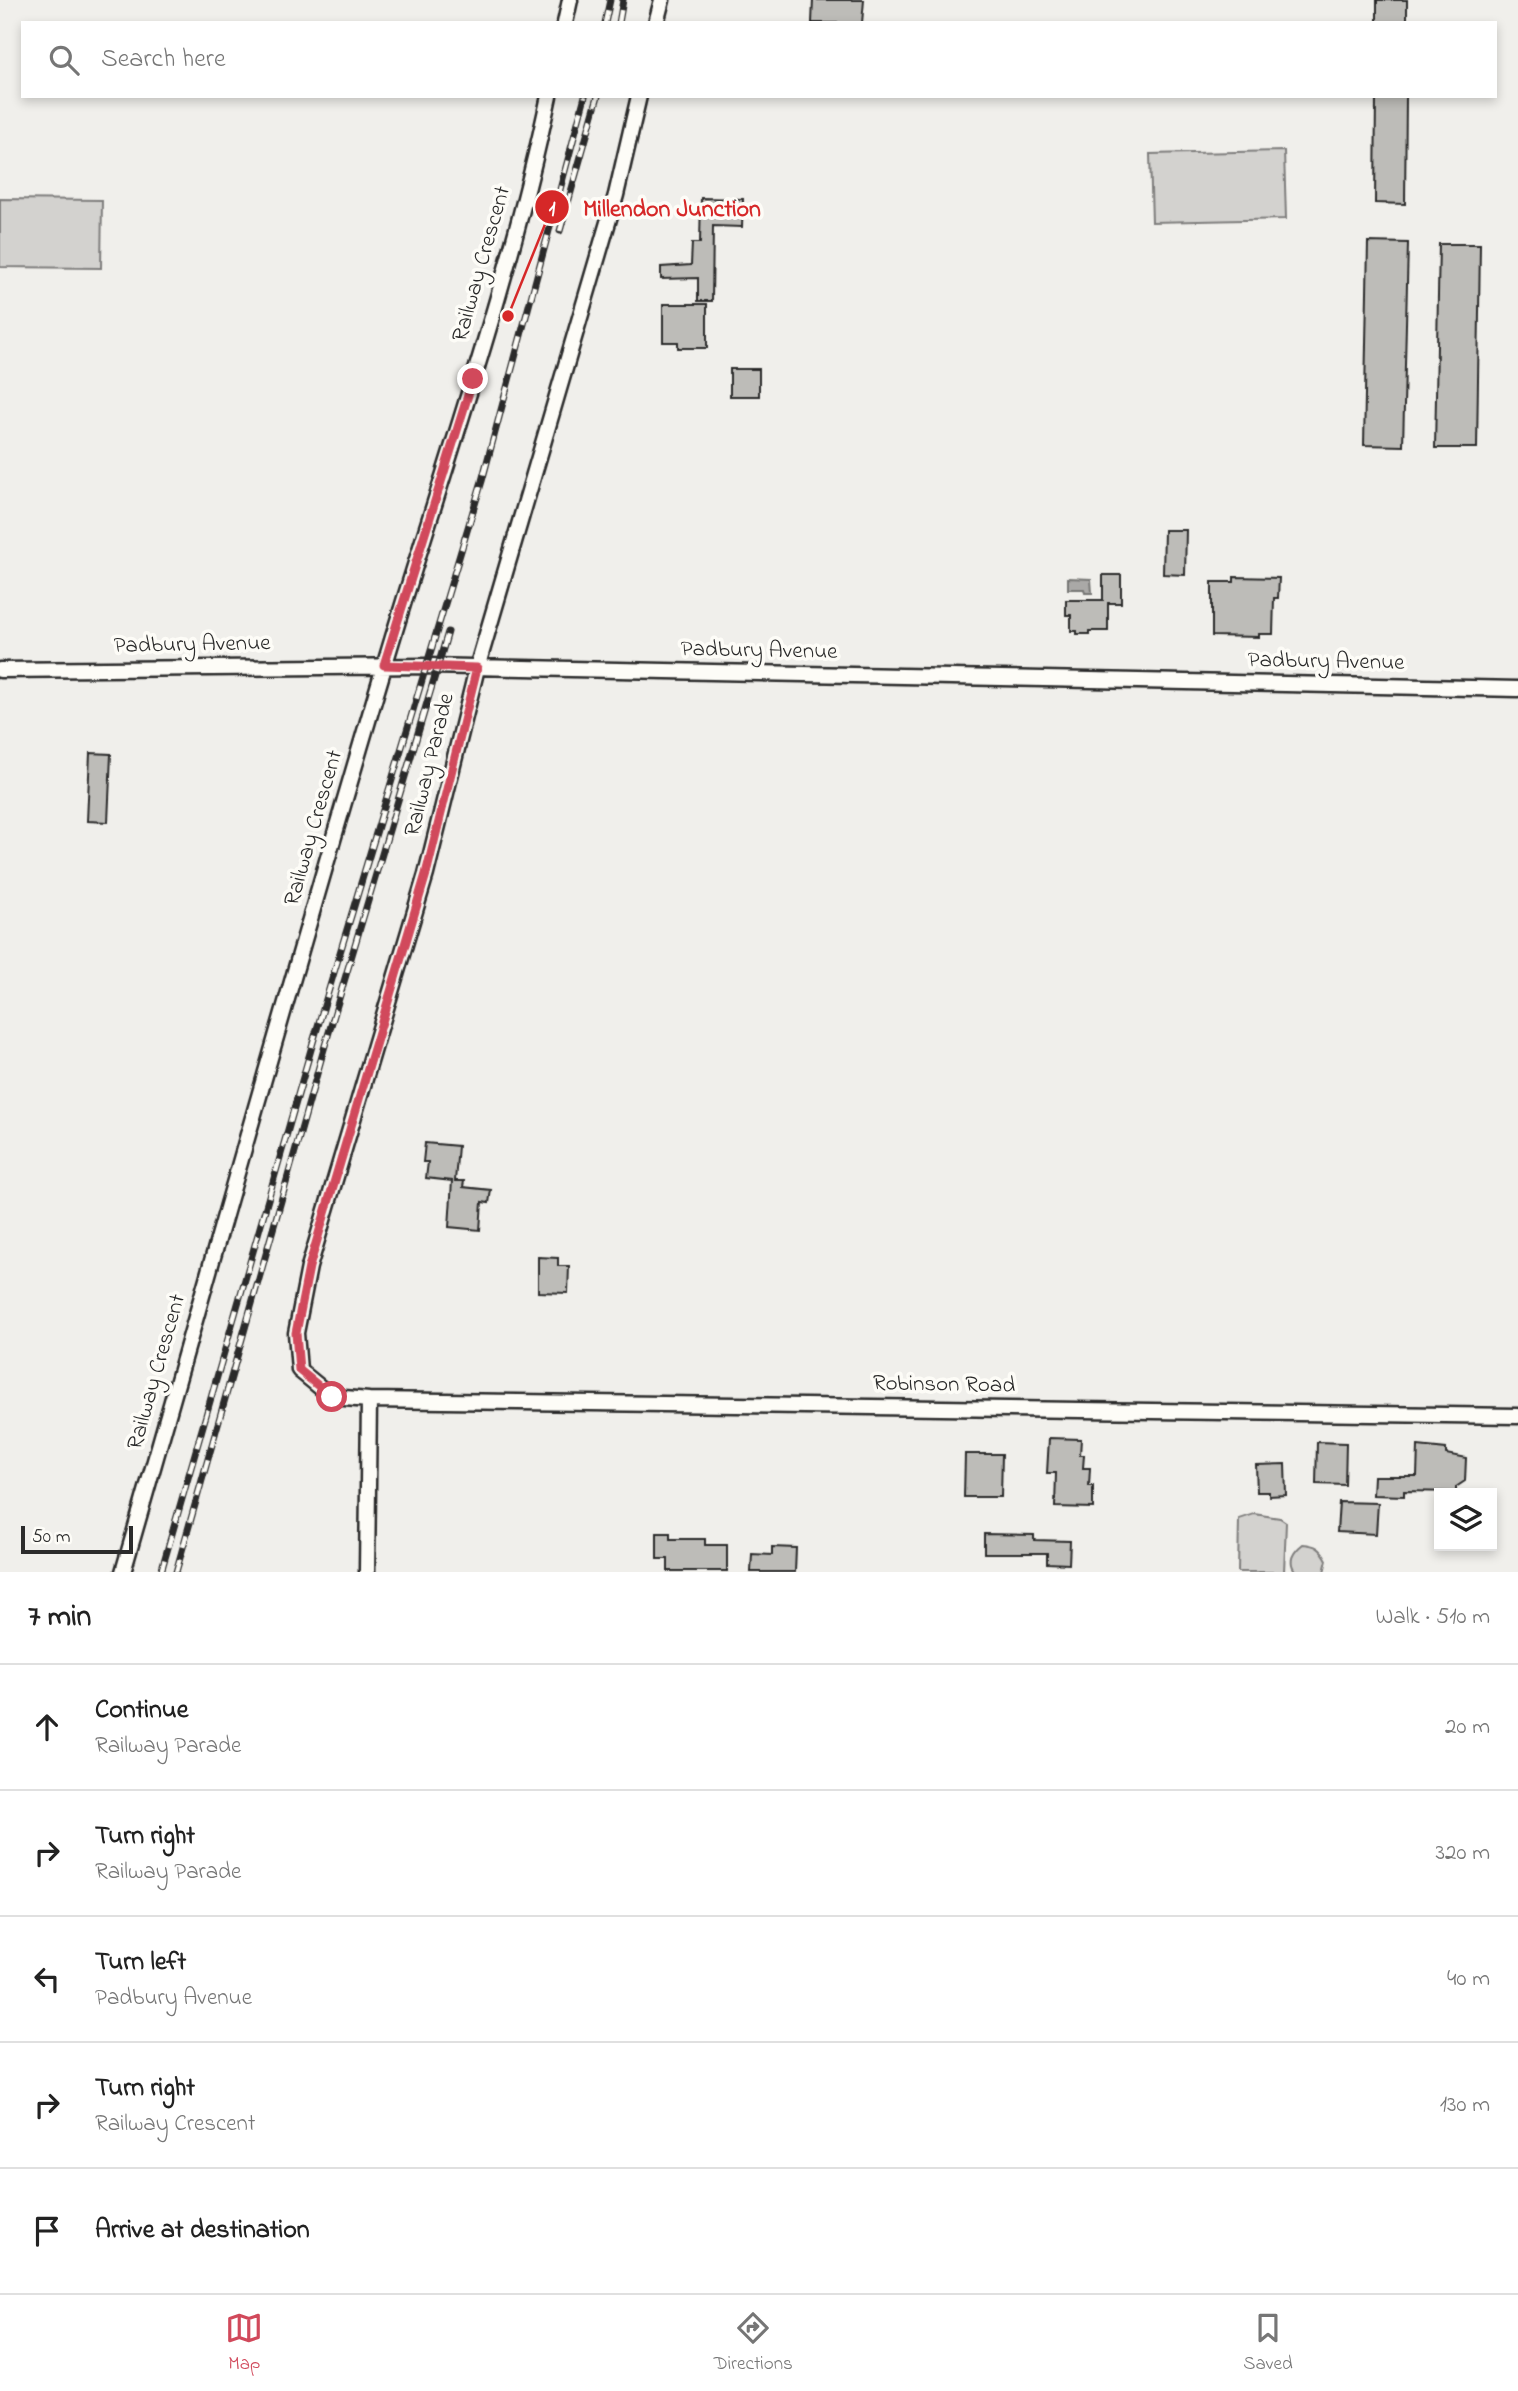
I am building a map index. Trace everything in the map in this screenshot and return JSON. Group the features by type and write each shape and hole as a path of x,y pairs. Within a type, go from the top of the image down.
{"street":[{"path":"565,21 570,0"},
{"path":"657,21 662,0"},
{"name":"Railway Crescent","path":"123,1572 384,665 473,379 536,156 549,98"},
{"name":"Railway Parade","path":"369,1400 332,1397 299,1370 296,1333 309,1267 426,874 477,668 616,195 639,98"},
{"name":"Padbury Avenue","path":"0,670 384,665 1518,689"},
{"path":"367,1572 369,1400"},
{"name":"Robinson Road","path":"369,1400 1518,1416"}],"shaded area":[{"path":"1284,151 1286,219 1152,222 1150,154"},
{"path":"0,199 102,200 101,268 0,267"},
{"path":"1068,578 1091,579 1092,593 1085,593 1084,589 1068,589"},
{"path":"1254,1514 1280,1518 1286,1522 1284,1572 1238,1572 1239,1519"},
{"path":"1303,1544 1315,1546 1323,1553 1327,1560 1324,1572 1296,1572 1293,1568 1292,1557"}],"building":[{"path":"813,0 864,0 862,21 812,21"},
{"path":"1377,0 1407,0 1407,21 1377,21"},
{"path":"1376,98 1406,98 1405,204 1375,203"},
{"path":"701,198 743,199 742,227 713,226 712,301 698,301 698,278 661,279 661,267 691,265 692,243 700,243"},
{"path":"1368,242 1408,243 1403,446 1364,445"},
{"path":"1439,244 1480,244 1477,448 1435,448"},
{"path":"663,304 707,304 707,348 678,348 678,342 663,342"},
{"path":"730,369 759,369 759,396 730,396"},
{"path":"1164,530 1186,530 1185,575 1163,574"},
{"path":"1103,575 1121,575 1121,603 1108,603 1108,631 1077,634 1077,631 1071,631 1071,615 1066,615 1066,600 1103,600"},
{"path":"1234,577 1279,578 1278,598 1274,598 1273,634 1259,634 1259,637 1212,636 1212,582 1234,582"},
{"path":"90,753 111,754 108,822 87,821"},
{"path":"425,1143 458,1146 455,1181 464,1181 463,1187 491,1190 489,1203 482,1202 480,1230 449,1227 452,1181 426,1178 428,1162 423,1162"},
{"path":"538,1257 558,1258 558,1266 569,1266 568,1293 538,1292"},
{"path":"1049,1438 1081,1439 1083,1468 1090,1468 1089,1486 1093,1486 1093,1508 1055,1507 1056,1473 1047,1473"},
{"path":"1317,1442 1346,1443 1345,1485 1316,1484"},
{"path":"1418,1446 1446,1449 1446,1454 1466,1458 1465,1481 1456,1488 1434,1488 1434,1492 1404,1491 1404,1496 1373,1495 1374,1476 1417,1476"},
{"path":"965,1454 1002,1454 1001,1497 964,1497"},
{"path":"1285,1464 1286,1495 1269,1496 1269,1492 1257,1492 1256,1465"},
{"path":"1339,1502 1378,1503 1376,1534 1337,1532"},
{"path":"657,1533 670,1533 670,1539 705,1539 705,1545 727,1545 727,1571 668,1571 668,1559 657,1559"},
{"path":"984,1534 1034,1535 1034,1540 1070,1541 1069,1564 1047,1563 1047,1553 984,1553"},
{"path":"772,1547 796,1548 795,1572 751,1572 752,1554 772,1555"}],"railway":[{"path":"605,21 610,0"},
{"path":"619,21 623,0"},
{"path":"161,1572 314,1039 482,481 584,98"},
{"path":"560,231 597,98"},
{"path":"176,1572 324,1049 448,632"}],"place":[{"name":"Millendon Junction","path":"508,316"}],"route":[{"path":"332,1397 299,1370 296,1333 309,1267 426,874 477,668 384,665 473,379"}]}
